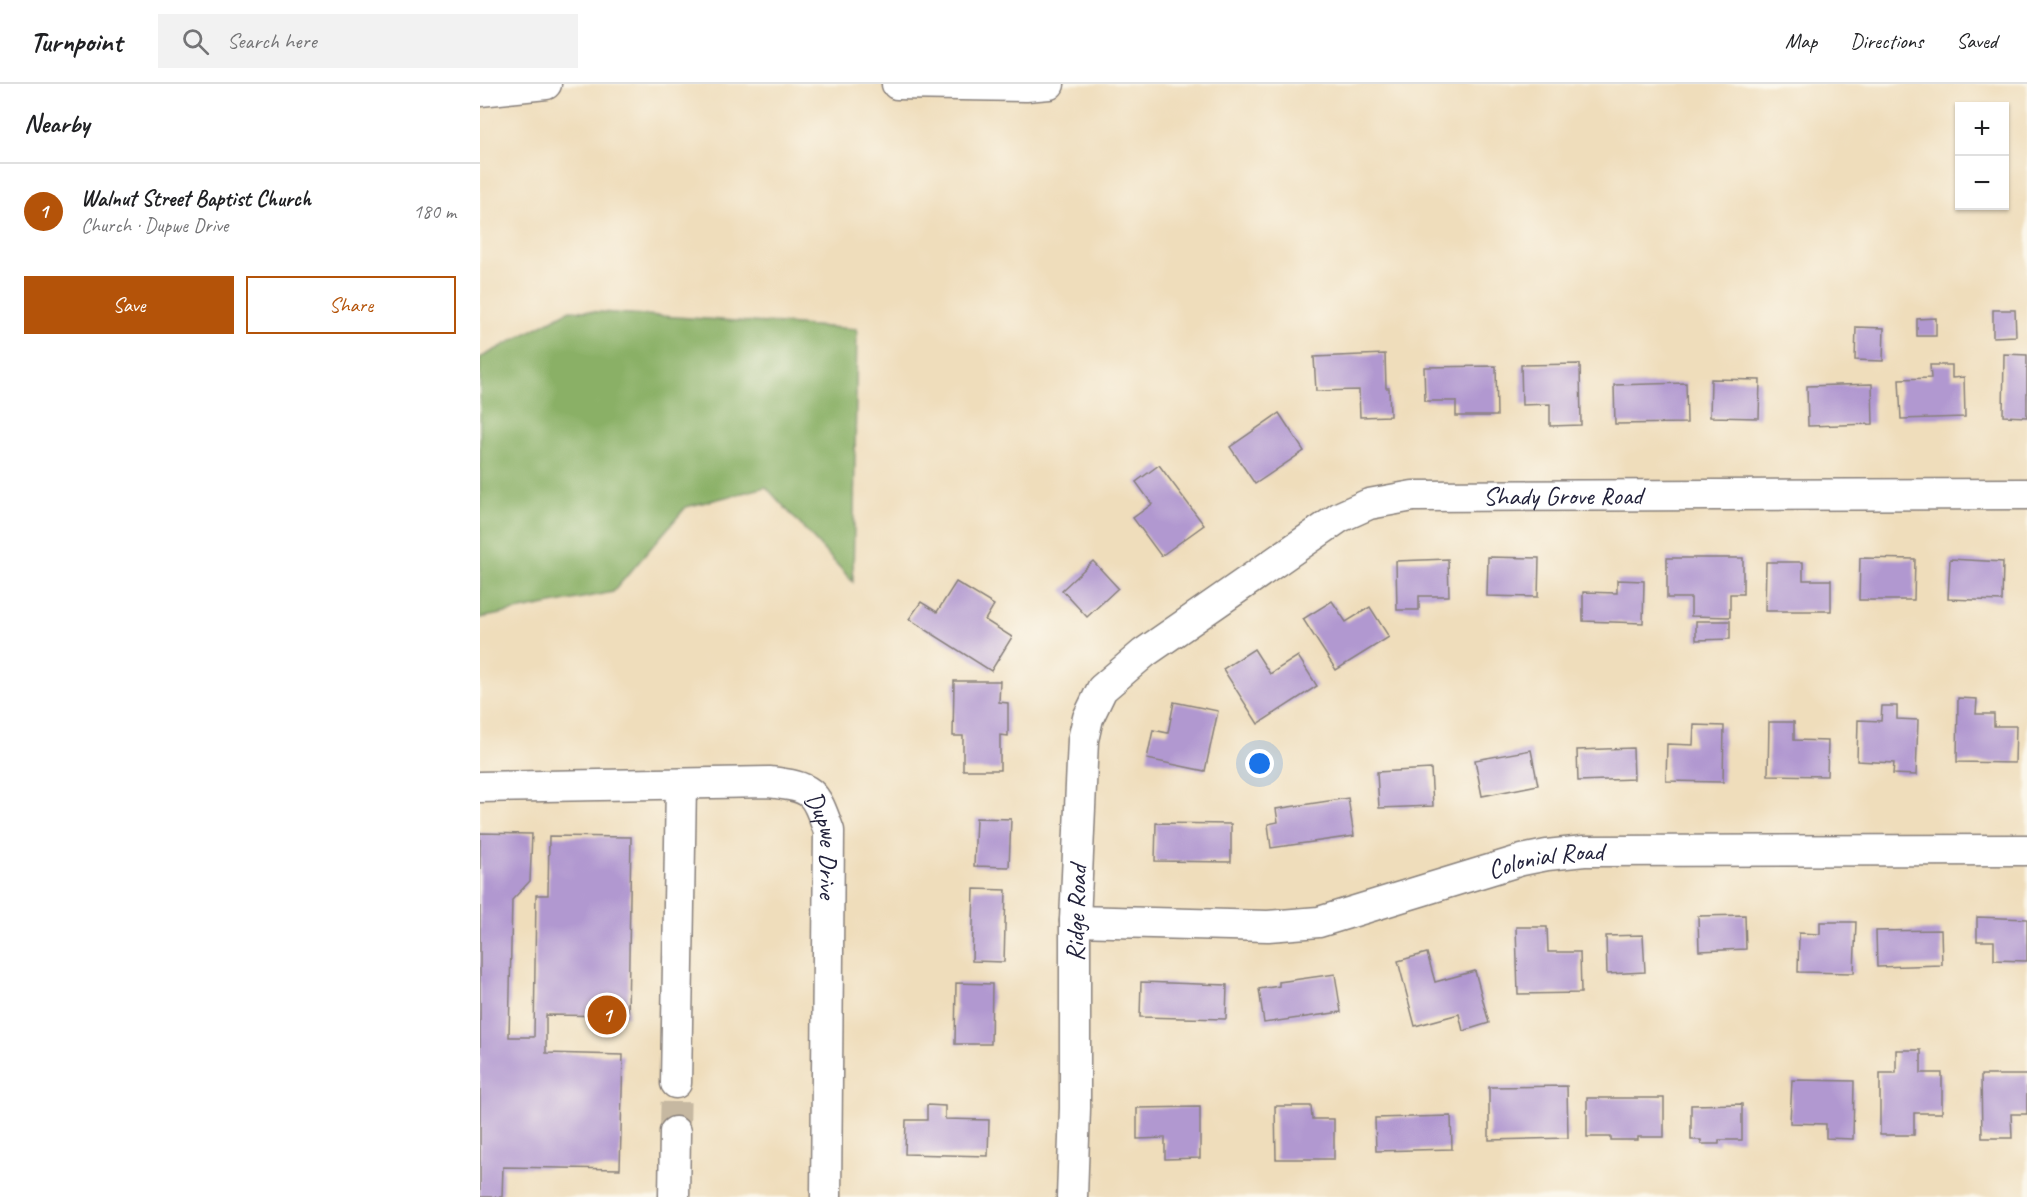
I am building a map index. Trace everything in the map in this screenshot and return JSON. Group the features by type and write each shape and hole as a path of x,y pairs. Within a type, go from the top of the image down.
{"street":[{"path":"480,91 546,84"},
{"path":"897,84 1026,86 1049,84"},
{"name":"Shady Grove Road","path":"1144,652 1340,518 1370,504 1413,496 2027,494"},
{"name":"Ridge Road","path":"1072,1197 1075,1108 1075,921 1083,740 1088,718 1102,689 1144,652"},
{"name":"Dupwe Drive","path":"480,787 769,782 805,788 818,800 829,831 826,1197"},
{"path":"676,1083 681,784"},
{"name":"Colonial Road","path":"1075,921 1268,926 1319,922 1522,860 1584,851 2027,850"},
{"path":"674,1197 675,1132"}],"green space":[{"path":"570,310 857,329 853,582 766,487 686,507 613,592 480,618 480,358"}],"building":[{"path":"1993,310 2015,310 2016,336 1993,337"},
{"path":"1936,318 1936,336 1917,336 1917,319"},
{"path":"1856,327 1884,328 1883,361 1855,360"},
{"path":"1385,354 1390,416 1360,417 1359,390 1316,391 1314,357"},
{"path":"2004,354 2027,355 2027,417 2003,416"},
{"path":"1580,364 1581,425 1550,426 1550,404 1522,405 1521,365"},
{"path":"1930,365 1952,365 1952,378 1964,377 1965,417 1901,419 1899,379 1931,378"},
{"path":"1496,366 1497,416 1456,416 1456,401 1425,401 1424,367"},
{"path":"1711,379 1760,380 1759,418 1710,417"},
{"path":"1686,383 1687,423 1615,424 1614,385"},
{"path":"1872,384 1873,424 1808,426 1807,386"},
{"path":"1279,413 1304,451 1255,484 1230,447"},
{"path":"1159,465 1204,525 1161,556 1133,518 1152,504 1136,482"},
{"path":"1488,557 1539,558 1538,597 1487,596"},
{"path":"1667,558 1743,558 1743,594 1730,594 1730,617 1691,616 1691,598 1667,598"},
{"path":"1860,558 1915,559 1914,600 1859,600"},
{"path":"1448,559 1449,596 1419,596 1419,610 1397,610 1396,561"},
{"path":"1950,559 2003,562 2002,601 1948,599"},
{"path":"1093,561 1118,588 1087,617 1062,590"},
{"path":"1766,562 1803,562 1803,580 1831,580 1831,611 1765,611"},
{"path":"1617,580 1644,581 1643,623 1583,621 1583,592 1617,593"},
{"path":"956,582 994,605 985,620 1012,637 991,671 909,619 921,602 937,612"},
{"path":"1332,601 1346,622 1370,607 1389,637 1336,670 1303,619"},
{"path":"1696,621 1730,621 1730,639 1696,640"},
{"path":"1254,649 1270,674 1298,656 1317,686 1258,724 1223,669"},
{"path":"954,681 1000,681 999,702 1008,703 1008,736 1000,735 1000,770 963,770 963,736 953,736"},
{"path":"1958,698 1977,699 1976,714 1994,714 1994,726 2016,726 2015,763 1957,762"},
{"path":"1174,702 1218,711 1205,771 1147,759 1153,730 1168,733"},
{"path":"1882,706 1897,706 1897,719 1918,720 1916,775 1893,774 1894,763 1857,761 1858,720 1881,721"},
{"path":"1769,722 1794,722 1794,740 1828,741 1827,776 1768,775"},
{"path":"1694,725 1724,726 1723,782 1666,781 1667,744 1693,745"},
{"path":"1633,748 1634,779 1578,781 1577,750"},
{"path":"1531,750 1538,785 1482,796 1475,760"},
{"path":"1431,769 1433,806 1379,808 1377,772"},
{"path":"1348,798 1354,836 1271,848 1268,824 1278,822 1276,809"},
{"path":"976,818 1011,819 1009,867 974,866"},
{"path":"1156,823 1231,824 1231,862 1155,861"},
{"path":"480,833 532,834 530,881 512,900 509,1037 534,1037 536,895 548,895 549,836 631,837 628,1016 546,1015 546,1053 623,1055 620,1169 503,1167 502,1197 480,1197"},
{"path":"974,889 1006,890 1004,962 972,961"},
{"path":"1745,915 1746,949 1699,951 1698,916"},
{"path":"1977,917 2027,919 2027,961 1994,960 1994,941 1977,941"},
{"path":"1820,922 1856,922 1854,973 1798,972 1799,933 1820,934"},
{"path":"1516,927 1547,927 1548,952 1580,952 1581,993 1518,994"},
{"path":"1941,930 1942,965 1877,967 1876,931"},
{"path":"1643,935 1645,972 1607,974 1606,936"},
{"path":"1427,953 1435,982 1475,971 1489,1023 1463,1031 1459,1014 1415,1026 1398,961"},
{"path":"1335,974 1341,1012 1264,1023 1259,989 1279,986 1279,982"},
{"path":"1141,982 1227,985 1226,1019 1140,1017"},
{"path":"956,983 992,984 991,1044 955,1044"},
{"path":"1896,1050 1921,1050 1921,1073 1942,1073 1942,1113 1914,1113 1914,1135 1880,1135 1880,1073 1896,1073"},
{"path":"1981,1075 2027,1075 2027,1114 2011,1114 2012,1138 1982,1138"},
{"path":"1792,1080 1854,1081 1853,1139 1826,1138 1826,1124 1790,1123"},
{"path":"1567,1086 1568,1138 1489,1140 1489,1087"},
{"path":"1587,1098 1664,1098 1664,1137 1611,1140 1611,1137 1587,1137"},
{"path":"1742,1104 1742,1140 1719,1140 1719,1144 1701,1144 1701,1140 1691,1140 1691,1105"},
{"path":"927,1105 945,1106 945,1119 989,1120 988,1156 905,1154 906,1120 927,1120"},
{"path":"1275,1106 1311,1106 1312,1119 1334,1119 1334,1159 1276,1159"},
{"path":"1200,1107 1200,1158 1165,1159 1165,1138 1137,1139 1137,1108"},
{"path":"1451,1116 1452,1149 1376,1151 1375,1118"}],"tunnel":[{"path":"675,1132 676,1083"}],"place":[{"name":"Walnut Street Baptist Church","path":"607,1015"}]}
